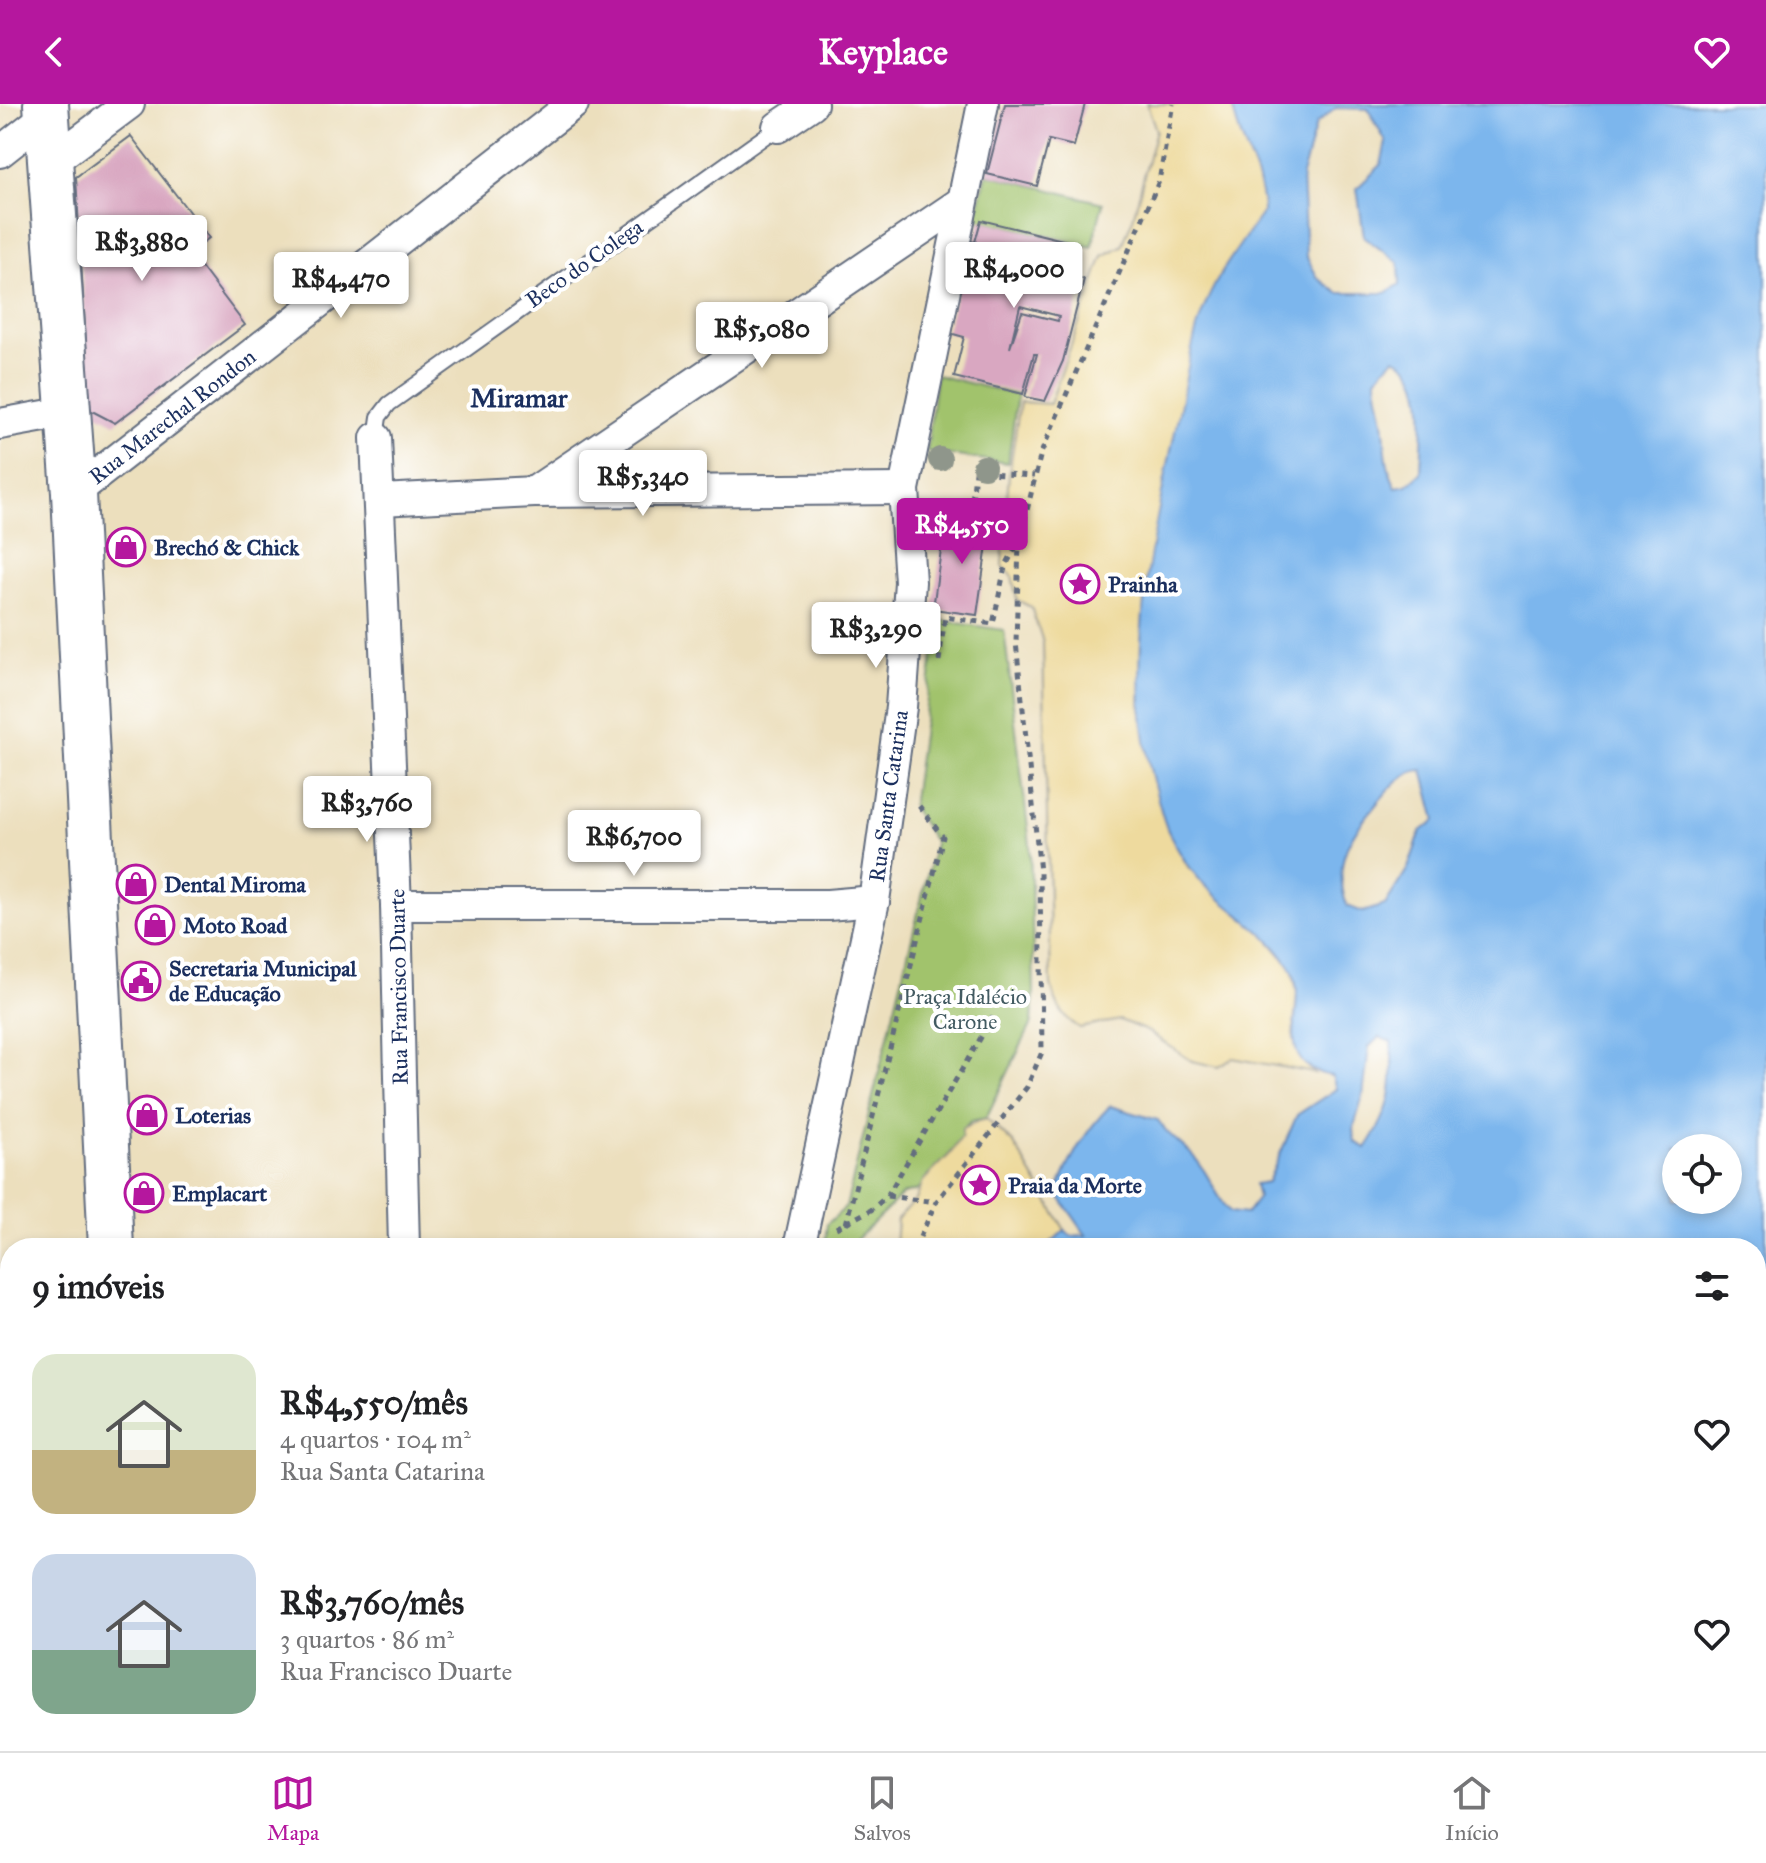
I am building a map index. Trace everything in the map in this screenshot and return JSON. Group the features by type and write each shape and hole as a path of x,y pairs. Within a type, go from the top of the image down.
{"main road":[{"path":"47,109 74,493 111,1238"}],"street":[{"path":"50,163 129,104"},
{"name":"Rua Marechal Rondon","path":"74,493 573,104"},
{"name":"Beco do Colega","path":"778,127 812,104"},
{"name":"Rua Santa Catarina","path":"801,1238 874,901 901,707 910,582 905,496 960,203 983,104"},
{"path":"0,152 47,109"},
{"path":"534,492 960,203"},
{"path":"0,424 67,412"},
{"name":"Rua Francisco Duarte","path":"376,438 396,905 404,1238"},
{"path":"381,500 534,492 905,496"},
{"path":"396,905 828,905 874,901"}],"lane":[{"name":"Beco do Colega","path":"376,438 379,417 389,404 778,127"}],"path":[{"path":"920,1238 936,1202 1027,1087 1042,1052 1040,872 1016,642 1019,543 1034,476 1159,181 1173,104"},
{"path":"905,496 971,512 975,472 1034,476"},
{"path":"938,664 945,617 993,624 1005,567 1019,543"},
{"path":"846,1224 943,837 918,804"},
{"path":"814,1238 846,1224 887,1196 993,1017"},
{"path":"887,1196 936,1202"}],"green space":[{"path":"987,174 1103,203 1092,247 975,219"},
{"path":"936,375 1017,395 1008,463 927,452"},
{"name":"Praça Idalécio Carone","path":"938,620 1004,630 1030,845 1032,1023 986,1118 971,1121 962,1129 962,1136 950,1154 918,1190 903,1194 858,1238 825,1238 827,1224 846,1207 935,843 912,807"}],"sand":[{"name":"Prainha","path":"1147,104 1232,104 1259,184 1263,212 1222,271 1201,316 1144,593 1140,704 1167,829 1188,867 1266,937 1292,968 1297,993 1293,1035 1298,1055 1314,1073 1233,1058 1219,1067 1192,1061 1147,1031 1120,1020 1080,1028 1061,1010 1051,985 1043,642 1031,607 1017,600 1012,576 1002,565 1009,474 1020,402 1050,404 1103,256 1122,246 1133,218 1156,130"},
{"name":"Praia da Morte","path":"986,1118 1014,1144 1065,1230 1056,1238 896,1238 897,1219 916,1200 923,1181 950,1154 962,1136 962,1128"}],"water":[{"path":"1232,104 1766,104 1766,1238 1056,1238 1065,1230 1071,1236 1086,1235 1057,1193 1079,1146 1110,1106 1158,1120 1199,1163 1230,1212 1246,1214 1258,1198 1255,1184 1268,1182 1297,1115 1336,1089 1332,1076 1312,1069 1300,1059 1295,1046 1296,981 1290,966 1263,935 1198,878 1169,833 1146,746 1141,700 1140,654 1150,560 1193,342 1213,288 1263,212 1262,198","holes":["1336,108 1368,109 1386,142 1381,165 1357,188 1364,237 1399,263 1400,284 1386,293 1338,293 1318,278 1306,256 1302,175 1316,124","1394,358 1406,365 1415,377 1420,392 1423,426 1421,473 1407,485 1396,487 1389,469 1376,378","1423,770 1436,820 1421,831 1408,868 1385,905 1363,912 1347,906 1341,875 1346,849 1369,813 1393,785 1404,776","1379,1037 1391,1042 1392,1085 1386,1110 1366,1148 1355,1142 1353,1130 1363,1096 1369,1047"]}],"building":[{"path":"1005,104 1085,104 1074,146 1049,140 1037,186 987,174"},
{"path":"131,136 209,238 190,252 245,325 115,423 90,410 76,177"},
{"path":"981,220 1067,241 1059,273 1084,279 1063,361 1045,401 1025,397 1037,354 1034,354 1023,394 954,377 964,337 946,332 970,241 975,242","holes":["1020,306 1059,316 1058,321 1022,312 1010,348"]},
{"path":"945,520 1000,527 998,539 988,538 977,615 933,609"}],"place":[{"name":"Brechó & Chick","path":"126,547"},
{"name":"Prainha","path":"1080,584"},
{"name":"Dental Miroma","path":"136,884"},
{"name":"Moto Road","path":"155,925"},
{"name":"Secretaria Municipal de Educação","path":"141,981"},
{"name":"Loterias","path":"147,1115"},
{"name":"Praia da Morte","path":"980,1185"},
{"name":"Emplacart","path":"144,1193"}],"district":[{"name":"Miramar","path":"519,398"}]}
